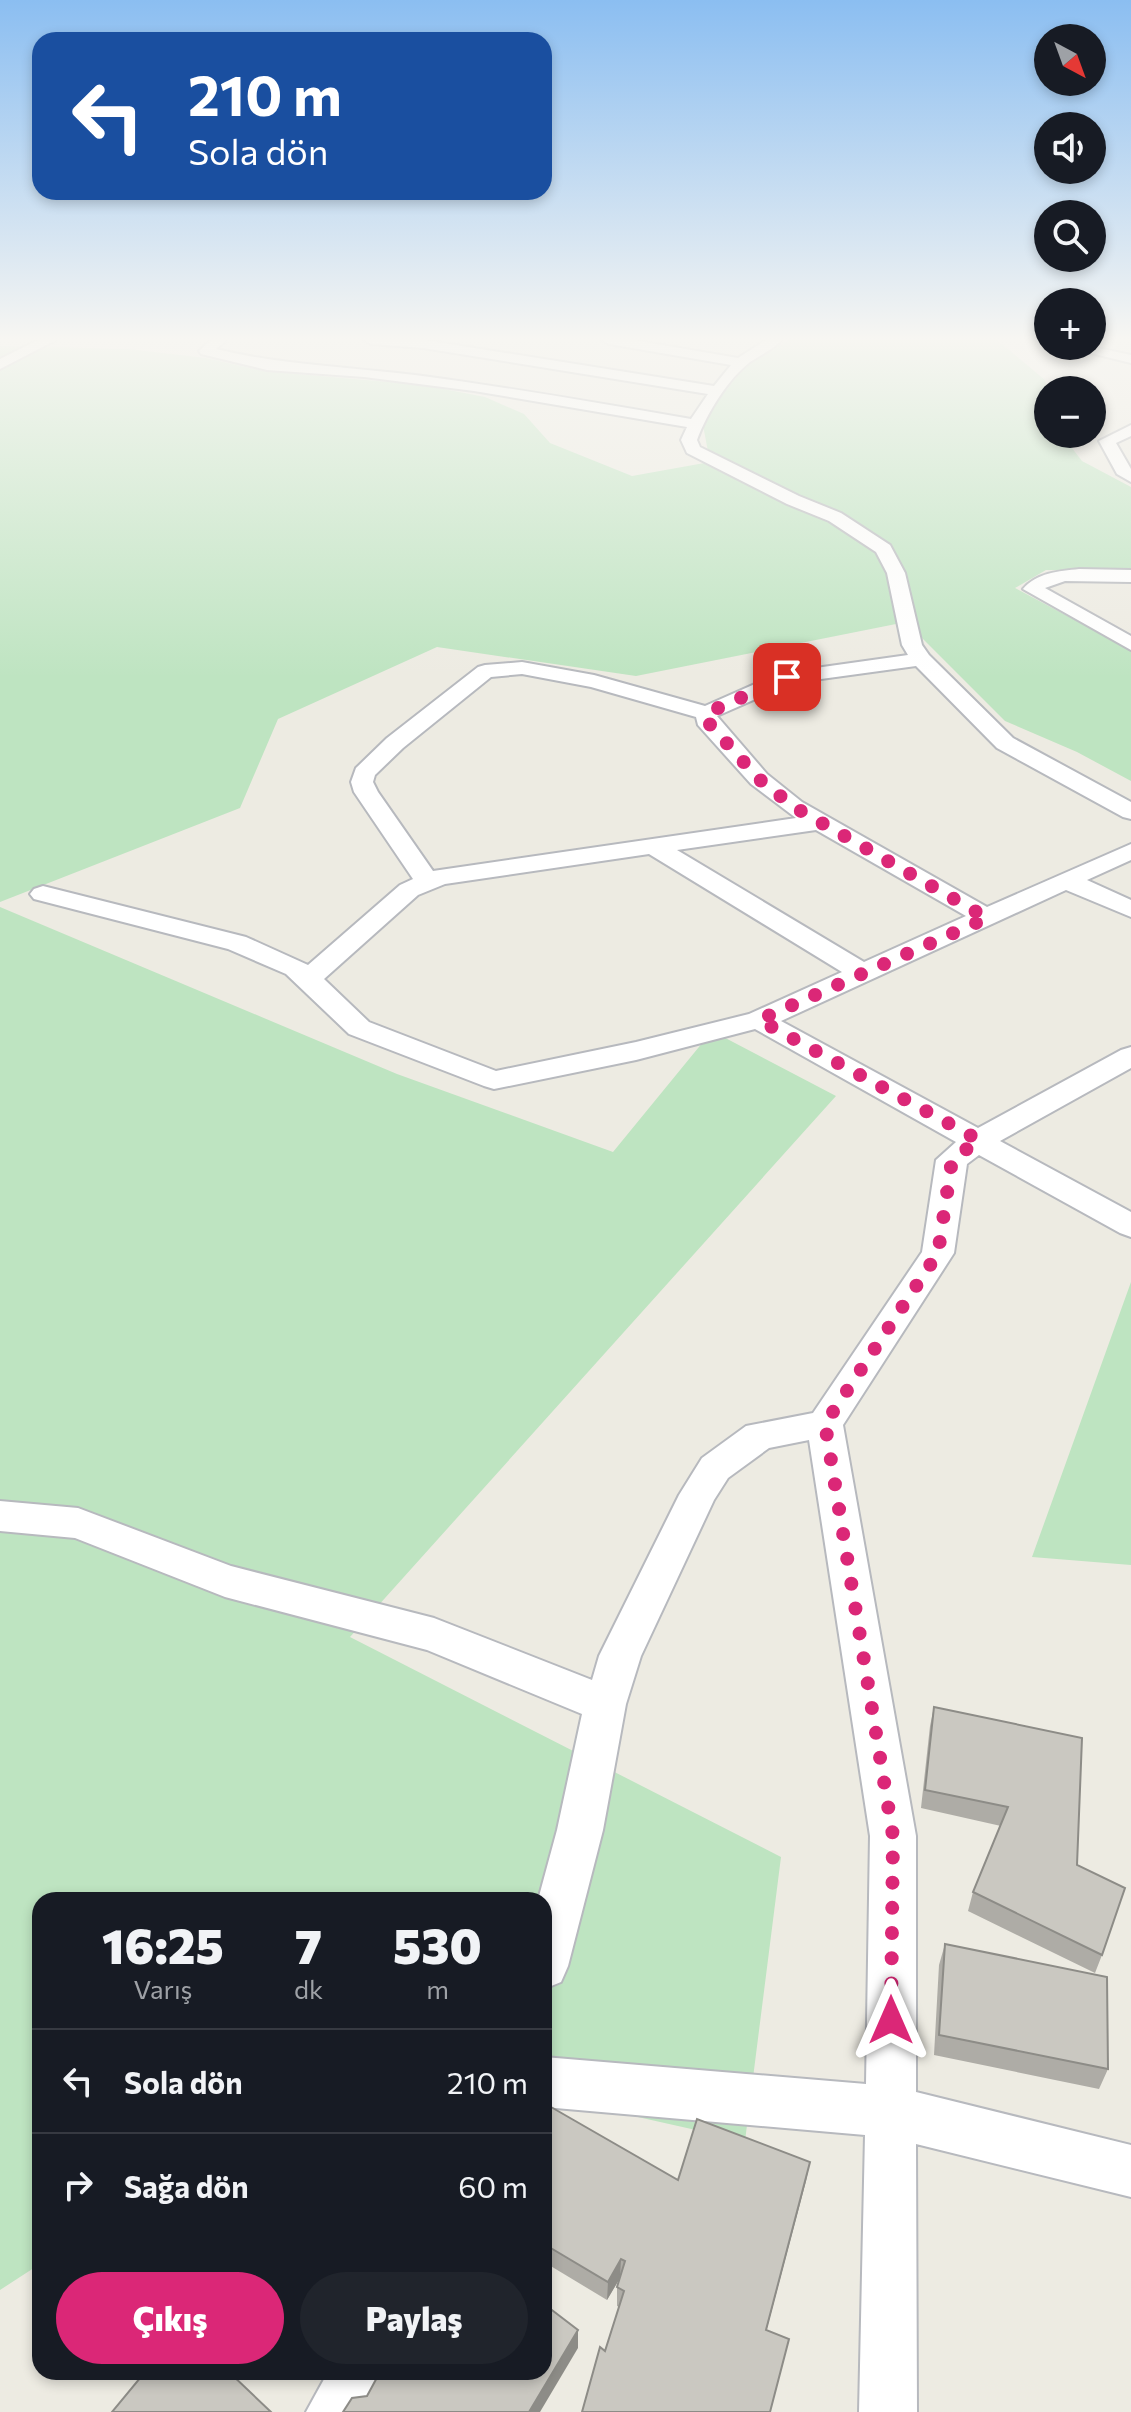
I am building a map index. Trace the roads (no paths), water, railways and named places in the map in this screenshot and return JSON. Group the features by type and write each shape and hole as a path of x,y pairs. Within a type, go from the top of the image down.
{"street":[{"path":"698,453 793,500 835,517 884,549 896,573 912,645 921,659 1005,743 1131,812"},
{"path":"1113,453 1123,471 1131,477"},
{"path":"1131,576 1076,576 1040,582 1032,589 1131,644"},
{"path":"427,881 362,782 364,773 395,743 485,671 522,668 580,678 707,713 787,677 921,659"},
{"path":"707,713 706,720 759,779 794,807 987,918"},
{"path":"308,979 409,890 427,881 452,874 820,822"},
{"path":"653,846 863,973"},
{"path":"43,894 237,943 296,968 359,1028 494,1080 636,1051 759,1020 1131,851"},
{"path":"1067,881 1131,909"},
{"path":"759,1020 1131,1226"},
{"path":"888,2412 893,1836 825,1424 938,1253 952,1160 979,1140 1131,1056"},
{"path":"552,1936 580,1830 605,1704 620,1656 698,1495 715,1468 759,1436 825,1424"},
{"path":"0,1516 78,1523 225,1581 434,1635 605,1704"},
{"path":"552,2083 891,2112 1131,2171"},
{"path":"335,2412 356,2380"}]}
